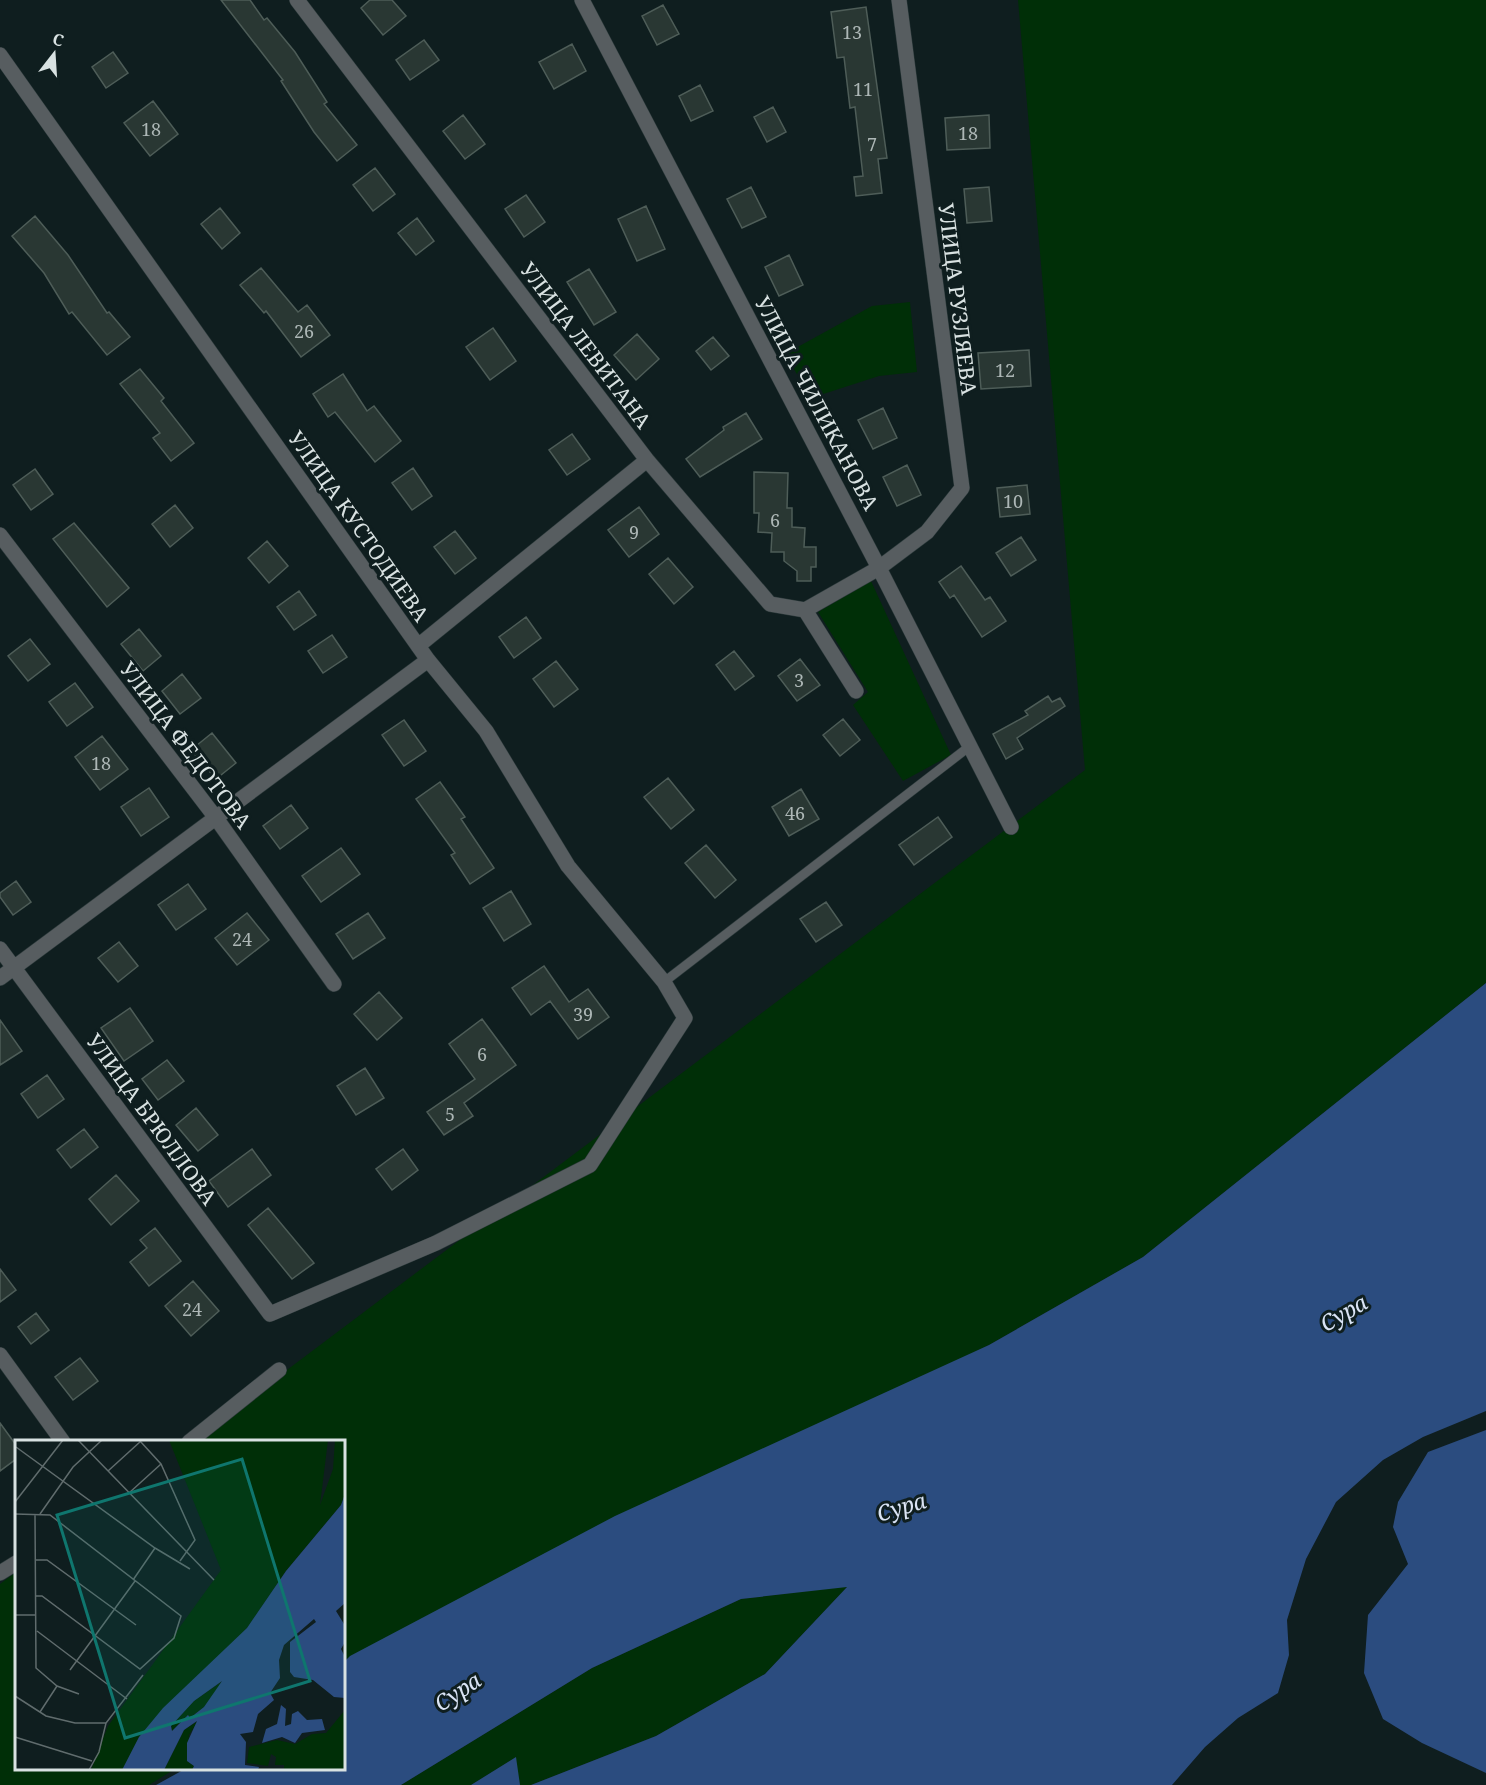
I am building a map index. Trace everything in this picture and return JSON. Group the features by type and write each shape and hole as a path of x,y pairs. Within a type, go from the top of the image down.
{"street":[{"name":"УЛИЦА ЛЕВИТАНА","path":"297,0 647,460 770,604 805,610"},
{"name":"УЛИЦА РУЗЛЯЕВА","path":"805,610 879,568 927,532 962,488 899,0"},
{"name":"УЛИЦА ЧИЛИКАНОВА","path":"584,1 1011,827"},
{"name":"УЛИЦА КУСТОДИЕВА","path":"0,55 428,660 486,731 568,866 664,982 685,1018"},
{"path":"418,646 647,460"},
{"name":"УЛИЦА ФЕДОТОВА","path":"0,535 216,818 334,984"},
{"path":"805,610 856,691"},
{"path":"0,978 428,660"},
{"name":"УЛИЦА БРЮЛЛОВА","path":"0,949 270,1314 436,1243 590,1165 685,1018"},
{"path":"0,1355 62,1440"},
{"path":"192,1440 279,1370"},
{"path":"0,1573 15,1564"}],"lane":[{"path":"664,982 970,746"}],"green space":[{"path":"1018,0 1486,0 1486,983 1143,1257 989,1345 345,1660 345,1440 194,1440 1085,770"},
{"path":"910,302 917,372 879,376 811,398 785,354 872,306"},
{"path":"871,581 951,755 903,781 853,705 868,692 818,612"},
{"path":"15,1573 15,1770 173,1770 149,1785 0,1785 0,1584"},
{"path":"848,1586 765,1674 656,1736 531,1785 520,1785 515,1758 471,1785 401,1785 592,1668 741,1599"}],"water":[{"name":"Сура","path":"1486,983 1486,1411 1423,1437 1383,1460 1336,1502 1306,1559 1287,1620 1289,1655 1278,1693 1238,1718 1205,1747 1172,1785 531,1785 656,1736 765,1674 847,1587 741,1599 592,1668 401,1785 156,1785 183,1770 345,1770 345,1661 350,1656 615,1516 989,1345 1143,1257"},
{"path":"1486,1430 1486,1773 1422,1743 1383,1719 1364,1673 1368,1615 1408,1564 1393,1527 1398,1502 1428,1452"},
{"path":"516,1757 520,1785 471,1785"}],"building":[{"path":"221,0 250,0 264,20 267,18 295,52 327,102 324,104 357,145 337,161 314,132 281,81 283,80"},
{"path":"370,0 392,0 406,16 383,35 361,8"},
{"path":"663,5 679,34 657,45 642,16"},
{"path":"866,7 887,158 878,159 882,193 856,196 854,177 863,176 855,107 850,108 844,57 837,58 831,12"},
{"path":"424,40 439,60 410,80 396,60"},
{"path":"572,44 586,71 554,89 539,62"},
{"path":"113,52 128,73 106,88 92,67"},
{"path":"700,85 713,111 691,121 679,96"},
{"path":"153,101 178,134 150,156 124,123"},
{"path":"773,107 786,132 767,142 754,117"},
{"path":"463,115 485,144 465,159 443,131"},
{"path":"989,115 990,148 947,150 945,118"},
{"path":"375,168 395,194 373,211 353,185"},
{"path":"751,187 766,217 742,228 727,199"},
{"path":"989,187 992,221 967,223 964,189"},
{"path":"526,195 545,222 524,237 505,209"},
{"path":"646,206 665,249 637,261 618,219"},
{"path":"220,208 240,233 222,249 201,224"},
{"path":"35,216 68,255 107,313 109,312 130,337 107,355 72,312 69,314 44,273 12,236"},
{"path":"417,218 434,241 416,255 398,233"},
{"path":"789,255 803,285 779,296 765,267"},
{"path":"261,268 298,312 307,305 330,335 301,357 266,311 264,313 240,285"},
{"path":"589,269 616,312 594,325 567,282"},
{"path":"493,328 516,361 490,380 466,347"},
{"path":"637,334 659,359 636,380 614,355"},
{"path":"713,337 729,356 711,370 696,351"},
{"path":"1029,350 1031,386 981,389 978,353"},
{"path":"140,369 164,398 161,401 194,443 171,461 153,438 160,433 120,384"},
{"path":"343,374 367,411 374,406 401,441 375,462 335,412 328,417 313,394"},
{"path":"883,408 897,438 873,449 858,420"},
{"path":"746,413 762,439 700,477 686,459 724,430 723,427"},
{"path":"572,434 590,459 567,475 549,450"},
{"path":"907,465 921,495 897,506 883,477"},
{"path":"413,468 432,496 412,510 392,483"},
{"path":"35,469 53,494 31,510 13,485"},
{"path":"754,472 788,473 787,508 792,508 792,527 805,528 804,547 816,547 816,567 811,567 811,581 797,581 797,571 784,561 784,552 771,552 772,533 758,532 759,513 754,513"},
{"path":"1027,485 1030,514 1000,517 997,488"},
{"path":"175,505 193,528 170,547 152,524"},
{"path":"639,507 659,534 629,557 608,530"},
{"path":"74,523 129,588 107,607 53,539"},
{"path":"455,531 476,558 455,574 434,547"},
{"path":"1021,537 1036,560 1011,576 996,553"},
{"path":"267,541 288,566 269,583 248,558"},
{"path":"668,558 693,587 674,604 649,574"},
{"path":"961,566 985,600 990,597 1006,621 982,637 954,595 950,598 939,582"},
{"path":"299,591 316,615 294,630 277,607"},
{"path":"526,617 541,638 514,658 499,637"},
{"path":"139,629 161,656 143,671 121,644"},
{"path":"332,635 347,657 323,673 308,651"},
{"path":"30,639 50,664 28,681 8,656"},
{"path":"734,651 754,676 735,690 716,665"},
{"path":"800,659 820,685 797,701 778,676"},
{"path":"556,661 578,689 554,707 533,679"},
{"path":"182,674 201,698 180,714 162,691"},
{"path":"75,683 93,707 67,726 49,702"},
{"path":"1048,696 1052,702 1060,698 1065,706 1017,738 1023,749 1006,759 993,734 1028,715 1025,711"},
{"path":"843,719 860,740 840,756 823,735"},
{"path":"404,720 426,751 404,766 382,735"},
{"path":"212,733 236,763 216,779 191,750"},
{"path":"102,736 128,769 100,790 75,757"},
{"path":"668,778 694,810 671,829 644,797"},
{"path":"440,782 465,817 461,819 494,868 470,884 451,855 455,853 416,799"},
{"path":"149,788 169,817 141,836 121,807"},
{"path":"801,789 819,819 789,836 772,807"},
{"path":"291,805 308,828 280,849 263,826"},
{"path":"938,817 952,837 914,865 899,845"},
{"path":"706,845 736,880 715,898 685,863"},
{"path":"341,848 360,874 321,902 302,876"},
{"path":"16,881 31,902 13,915 0,897 0,893"},
{"path":"188,884 206,909 176,930 158,905"},
{"path":"511,891 531,924 504,941 483,908"},
{"path":"826,902 842,925 816,942 800,919"},
{"path":"247,913 269,940 237,965 215,938"},
{"path":"368,913 385,938 353,959 336,934"},
{"path":"119,942 138,966 118,982 98,958"},
{"path":"544,966 569,1002 588,989 609,1017 578,1039 550,1001 531,1015 512,988"},
{"path":"379,992 402,1018 377,1040 354,1014"},
{"path":"130,1008 153,1041 124,1061 101,1028"},
{"path":"482,1019 516,1065 464,1103 473,1116 444,1135 427,1112 475,1079 449,1044"},
{"path":"0,1020 22,1051 0,1065"},
{"path":"167,1060 184,1081 158,1100 142,1079"},
{"path":"365,1068 384,1098 356,1115 337,1086"},
{"path":"47,1075 64,1099 38,1118 21,1094"},
{"path":"196,1108 218,1135 198,1151 176,1125"},
{"path":"84,1129 98,1147 71,1168 57,1150"},
{"path":"252,1149 271,1175 228,1207 209,1181"},
{"path":"403,1149 418,1170 392,1190 376,1169"},
{"path":"116,1175 139,1201 111,1225 89,1199"},
{"path":"268,1208 314,1263 292,1279 248,1225"},
{"path":"155,1228 181,1261 149,1286 130,1262 147,1248 140,1240"},
{"path":"0,1269 16,1290 0,1302"},
{"path":"193,1281 219,1311 191,1336 165,1306"},
{"path":"36,1313 49,1330 31,1344 18,1327"},
{"path":"80,1358 98,1381 73,1400 55,1377"},
{"path":"0,1423 15,1444 15,1460 0,1471"}]}
